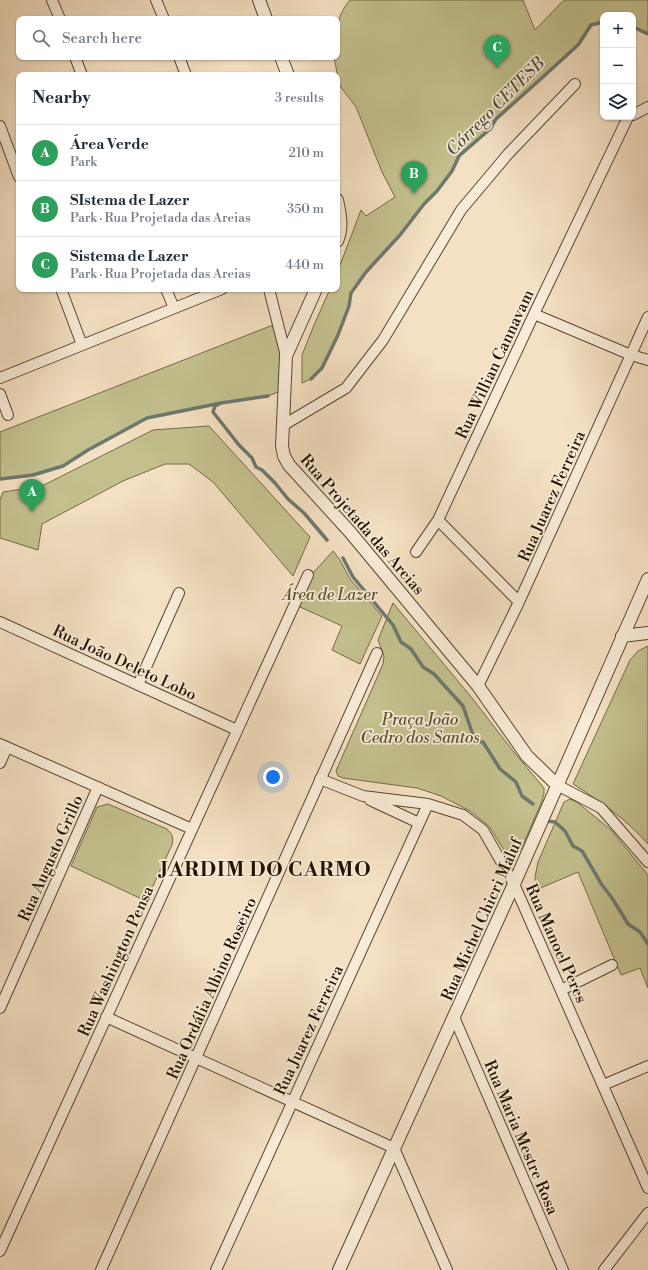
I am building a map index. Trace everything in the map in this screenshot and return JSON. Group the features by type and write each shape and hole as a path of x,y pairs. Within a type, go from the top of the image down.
{"street":[{"path":"52,0 59,16"},
{"path":"156,0 163,16"},
{"path":"259,0 265,16"},
{"path":"76,60 81,72"},
{"path":"180,60 185,72"},
{"path":"282,60 287,72"},
{"path":"282,426 346,388 383,340 461,210 508,154 575,84"},
{"path":"636,113 648,107"},
{"name":"Rua Willian Cannavam","path":"416,552 438,520 627,120"},
{"path":"0,126 16,169"},
{"path":"340,214 340,236"},
{"path":"62,292 82,345"},
{"path":"167,292 174,308"},
{"path":"0,378 214,292"},
{"path":"270,292 286,360"},
{"path":"286,360 315,292"},
{"path":"534,314 631,355 648,360"},
{"name":"Rua Juarez Ferreira","path":"478,686 519,602 648,317"},
{"name":"Rua Projetada das Areias","path":"286,360 282,446 284,456 289,465 350,532 478,686 527,756 557,785"},
{"path":"0,394 8,415"},
{"path":"438,520 519,602"},
{"name":"Rua Washington Pensa","path":"0,1251 308,575"},
{"name":"Rua Michel Chicri Maluf","path":"339,1270 514,884 648,579"},
{"path":"138,685 179,593"},
{"name":"Rua João Deleto Lobo","path":"0,622 237,730"},
{"path":"622,636 648,633"},
{"name":"Rua Ordália Albino Roseiro","path":"101,1270 377,653"},
{"path":"0,763 4,746 192,829"},
{"name":"Rua Manoel Peres","path":"320,779 363,796 419,823"},
{"path":"557,785 602,808 648,862"},
{"name":"Rua Augusto Grillo","path":"0,1008 98,787"},
{"name":"Rua Manoel Peres","path":"363,796 428,804 463,816 484,830 514,884 603,1085 645,1173 648,1188"},
{"name":"Rua Juarez Ferreira","path":"216,1270 428,804"},
{"path":"561,990 612,965"},
{"path":"106,1017 394,1148 447,1270"},
{"name":"Rua Maria Mestre Rosa","path":"454,1017 563,1270"},
{"path":"603,1085 648,1066"},
{"path":"604,1270 648,1213"}],"green space":[{"path":"350,0 523,0 535,30 565,0 648,0 648,34 636,28 636,12 600,12 600,23 591,25 578,45 496,119 490,129 459,156 452,171 437,191 424,204 400,235 359,281 351,293 349,306 338,335 322,368 311,379 302,383 302,355 329,292 340,292 340,265 361,210 366,216 395,197 382,172 356,107 340,86 340,72 337,72 335,60 340,60 341,14"},
{"path":"273,325 279,342 281,357 281,391 268,396 221,403 147,418 88,450 63,466 33,475 0,479 0,432"},
{"path":"209,426 310,537 293,576 213,482 189,464 165,464 123,481 42,524 38,550 0,538 0,500 3,492 42,486 153,430"},
{"name":"Área de Lazer","path":"333,551 340,560 350,579 382,616 360,664 332,650 342,626 298,606 313,573"},
{"name":"Praça João Cedro dos Santos","path":"393,603 544,788 542,801 523,845 517,853 507,855 489,826 470,811 441,796 417,788 343,778 338,776 336,771 383,664 384,656 378,640"},
{"path":"648,646 648,844 613,811 573,784 630,660 638,651"},
{"path":"570,799 577,802 611,830 648,875 648,988 640,968 621,975 578,872 536,890 535,877 538,862 564,802"},
{"path":"108,804 167,829 172,836 172,845 146,901 71,866 97,807"}],"waterway":[{"name":"Córrego CETESB","path":"311,379 322,368 338,335 349,306 351,293 366,272 400,235 424,204 437,191 452,171 459,156 490,129 496,119 578,45 591,25 600,23"},
{"name":"Córrego CETESB","path":"636,28 648,34"},
{"name":"Córrego CETESB","path":"268,396 221,403 215,406 213,412 239,445 252,458 256,467 262,470 275,483 288,499 304,513 327,540"},
{"path":"0,479 33,475 63,466 88,450 147,418 221,403"},
{"name":"Córrego CETESB","path":"343,558 353,577 393,625 401,642 411,649 423,667 434,674 463,706 475,741 483,742 500,769 516,782 522,796 533,804"},
{"name":"Córrego CETESB","path":"547,821 555,822 565,831 573,846 582,851 602,885 628,924 640,932 648,944"}],"place":[{"name":"Sistema de Lazer","path":"497,68"},
{"name":"SIstema de Lazer","path":"414,194"},
{"name":"Área Verde","path":"32,512"}],"district":[{"name":"JARDIM DO CARMO","path":"266,869"}]}
